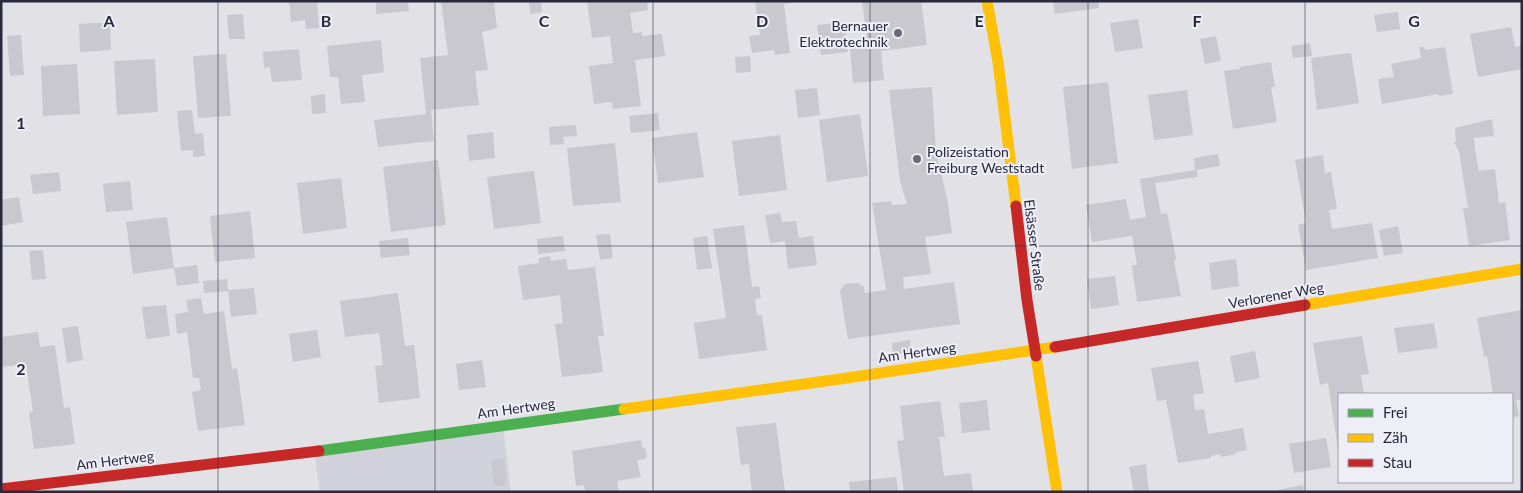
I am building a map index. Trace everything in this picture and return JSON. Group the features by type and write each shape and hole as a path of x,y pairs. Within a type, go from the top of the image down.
{"street":[{"name":"Elsässer Straße","path":"987,1 998,62 1034,350 1057,492"},
{"name":"Verlorener Weg","path":"1034,350 1522,269"},
{"name":"Am Hertweg","path":"1,489 314,452 840,379 1034,350"}],"shaded area":[{"path":"503,425 511,492 320,492 314,452"}],"building":[{"path":"289,1 317,1 319,28 306,29 305,20 291,22"},
{"path":"376,1 408,1 409,11 376,14"},
{"path":"441,1 494,1 497,28 482,32 488,70 475,71 479,105 431,110 434,141 378,147 374,120 426,114 420,58 448,55"},
{"path":"529,1 541,1 542,12 530,14"},
{"path":"587,1 647,1 648,10 630,13 633,33 642,32 642,36 662,34 665,56 635,60 641,106 613,109 612,102 594,104 589,66 613,63 610,36 592,38"},
{"path":"755,1 795,1 784,4 790,53 775,55 774,50 752,53 749,36 760,35"},
{"path":"862,1 921,1 927,45 881,51 884,80 853,83 850,49 868,47"},
{"path":"1053,1 1099,1 1099,8 1055,14"},
{"path":"1398,12 1400,29 1377,32 1374,15"},
{"path":"243,14 245,39 229,39 227,15"},
{"path":"1138,19 1143,48 1115,52 1110,23"},
{"path":"844,22 848,52 821,55 817,25"},
{"path":"110,23 111,50 80,52 79,24"},
{"path":"1511,27 1515,47 1522,46 1522,69 1478,77 1470,34"},
{"path":"21,35 24,75 10,76 7,36"},
{"path":"1216,36 1221,61 1205,64 1200,39"},
{"path":"381,40 384,72 362,75 365,102 341,104 338,77 330,77 327,46"},
{"path":"1310,43 1312,56 1293,58 1291,46"},
{"path":"1419,47 1425,47 1425,50 1445,47 1453,94 1439,96 1438,94 1382,104 1378,79 1394,77 1391,64 1421,58"},
{"path":"299,49 302,80 272,82 270,67 264,68 263,52"},
{"path":"1351,53 1359,103 1317,110 1311,58"},
{"path":"226,54 231,116 198,118 193,56"},
{"path":"750,56 751,72 736,73 735,57"},
{"path":"155,59 158,112 117,115 114,61"},
{"path":"1271,62 1275,87 1271,87 1277,122 1233,129 1224,71"},
{"path":"77,64 80,114 43,116 41,66"},
{"path":"1108,82 1118,163 1072,169 1063,87"},
{"path":"932,87 936,152 947,198 952,233 925,237 931,274 903,277 904,289 954,282 960,324 848,339 840,291 845,284 858,283 864,287 865,293 886,290 872,203 891,201 892,205 907,204 900,181 889,90"},
{"path":"817,88 820,115 798,118 795,90"},
{"path":"1187,90 1193,135 1154,140 1148,95"},
{"path":"325,94 326,113 312,114 311,96"},
{"path":"192,110 195,134 203,133 205,156 193,157 193,150 181,151 177,111"},
{"path":"658,113 660,130 631,133 629,116"},
{"path":"860,114 868,176 827,182 819,120"},
{"path":"1492,119 1494,136 1474,138 1475,149 1479,171 1495,169 1499,203 1505,202 1510,240 1469,246 1463,208 1468,208 1459,152 1454,142 1456,142 1455,128"},
{"path":"576,125 577,136 563,137 564,144 550,145 549,127"},
{"path":"493,132 495,158 469,161 467,135"},
{"path":"697,132 704,177 658,183 652,138"},
{"path":"780,135 787,190 739,196 732,141"},
{"path":"615,143 621,202 573,206 567,148"},
{"path":"1218,154 1220,166 1197,170 1198,177 1155,183 1161,214 1167,213 1181,296 1137,302 1132,265 1137,265 1132,236 1092,242 1086,205 1126,199 1130,220 1146,217 1140,179 1195,170 1194,158"},
{"path":"1323,155 1325,173 1331,172 1337,209 1329,210 1332,229 1372,223 1378,258 1306,270 1298,225 1306,223 1295,160"},
{"path":"438,160 446,225 391,232 383,167"},
{"path":"534,171 541,223 494,229 487,177"},
{"path":"59,172 61,191 33,194 30,175"},
{"path":"341,178 347,228 303,234 297,183"},
{"path":"130,181 133,210 106,212 103,184"},
{"path":"19,197 23,222 1,226 1,200"},
{"path":"250,211 255,258 215,262 210,216"},
{"path":"780,213 782,222 796,221 799,238 813,236 817,265 788,269 785,241 770,243 765,215"},
{"path":"167,217 174,268 133,274 126,222"},
{"path":"744,225 752,287 759,286 761,298 755,299 757,315 762,315 767,350 699,359 694,323 726,318 713,229"},
{"path":"1398,226 1403,253 1384,256 1379,230"},
{"path":"610,234 613,258 600,260 596,235"},
{"path":"563,236 565,251 538,254 537,239"},
{"path":"707,236 712,268 697,270 693,238"},
{"path":"408,238 410,255 381,258 379,241"},
{"path":"43,250 46,279 32,280 29,251"},
{"path":"550,256 551,261 566,259 568,270 595,267 604,336 598,336 603,372 562,377 555,324 563,323 560,295 523,300 518,266 539,263 539,258"},
{"path":"1236,259 1239,286 1212,290 1209,263"},
{"path":"197,265 199,283 177,286 174,268"},
{"path":"1115,276 1119,305 1091,309 1087,279"},
{"path":"227,279 228,290 254,288 257,314 231,317 228,291 204,293 203,281"},
{"path":"398,293 405,346 414,345 420,398 379,403 375,366 383,365 379,333 345,337 340,301"},
{"path":"201,298 204,314 224,311 232,369 237,368 245,425 198,431 192,392 201,390 199,378 193,378 187,332 177,334 175,314 188,312 186,300"},
{"path":"166,305 170,336 146,339 142,307"},
{"path":"1522,310 1522,400 1516,400 1519,416 1513,418 1513,393 1493,393 1487,356 1484,357 1477,318"},
{"path":"1434,323 1438,348 1398,353 1394,328"},
{"path":"78,326 83,360 67,363 62,328"},
{"path":"317,330 321,357 293,362 289,334"},
{"path":"38,332 40,347 55,345 64,408 70,407 75,444 34,449 29,413 33,412 26,364 1,367 1,337"},
{"path":"1362,336 1369,374 1361,375 1364,393 1338,393 1338,449 1328,383 1320,385 1313,343"},
{"path":"910,340 911,352 893,355 892,343"},
{"path":"1255,351 1260,378 1235,383 1230,356"},
{"path":"482,360 486,387 459,390 456,364"},
{"path":"1198,361 1204,393 1193,395 1195,410 1204,409 1208,434 1243,428 1247,450 1221,457 1220,454 1211,456 1211,458 1178,463 1166,400 1157,401 1151,368"},
{"path":"987,400 990,430 962,433 959,403"},
{"path":"940,401 945,437 939,437 944,476 971,473 973,492 904,492 897,441 904,440 900,406"},
{"path":"776,423 785,492 752,492 749,464 741,465 736,427"},
{"path":"1326,438 1331,467 1294,473 1289,444"},
{"path":"641,440 642,447 645,448 647,456 645,459 637,460 641,477 617,481 619,492 585,492 584,485 576,486 572,451"},
{"path":"504,459 507,485 494,486 491,460"},
{"path":"1146,464 1149,492 1134,492 1129,467"},
{"path":"896,477 898,492 850,492 849,482"},
{"path":"1303,485 1304,492 1278,492 1278,490"}],"traffic: fast":[{"path":"319,451 624,409"}],"traffic: slow":[{"path":"987,1 998,62 1016,206"},
{"path":"1305,305 1522,269"},
{"path":"624,409 1055,347"},
{"path":"1036,356 1057,492"}],"traffic: jam":[{"path":"1016,206 1027,300 1036,356"},
{"path":"1055,347 1305,305"},
{"path":"1,489 319,451"}],"place":[{"name":"Bernauer Elektrotechnik","path":"898,33"},
{"name":"Polizeistation Freiburg Weststadt","path":"917,159"}]}
